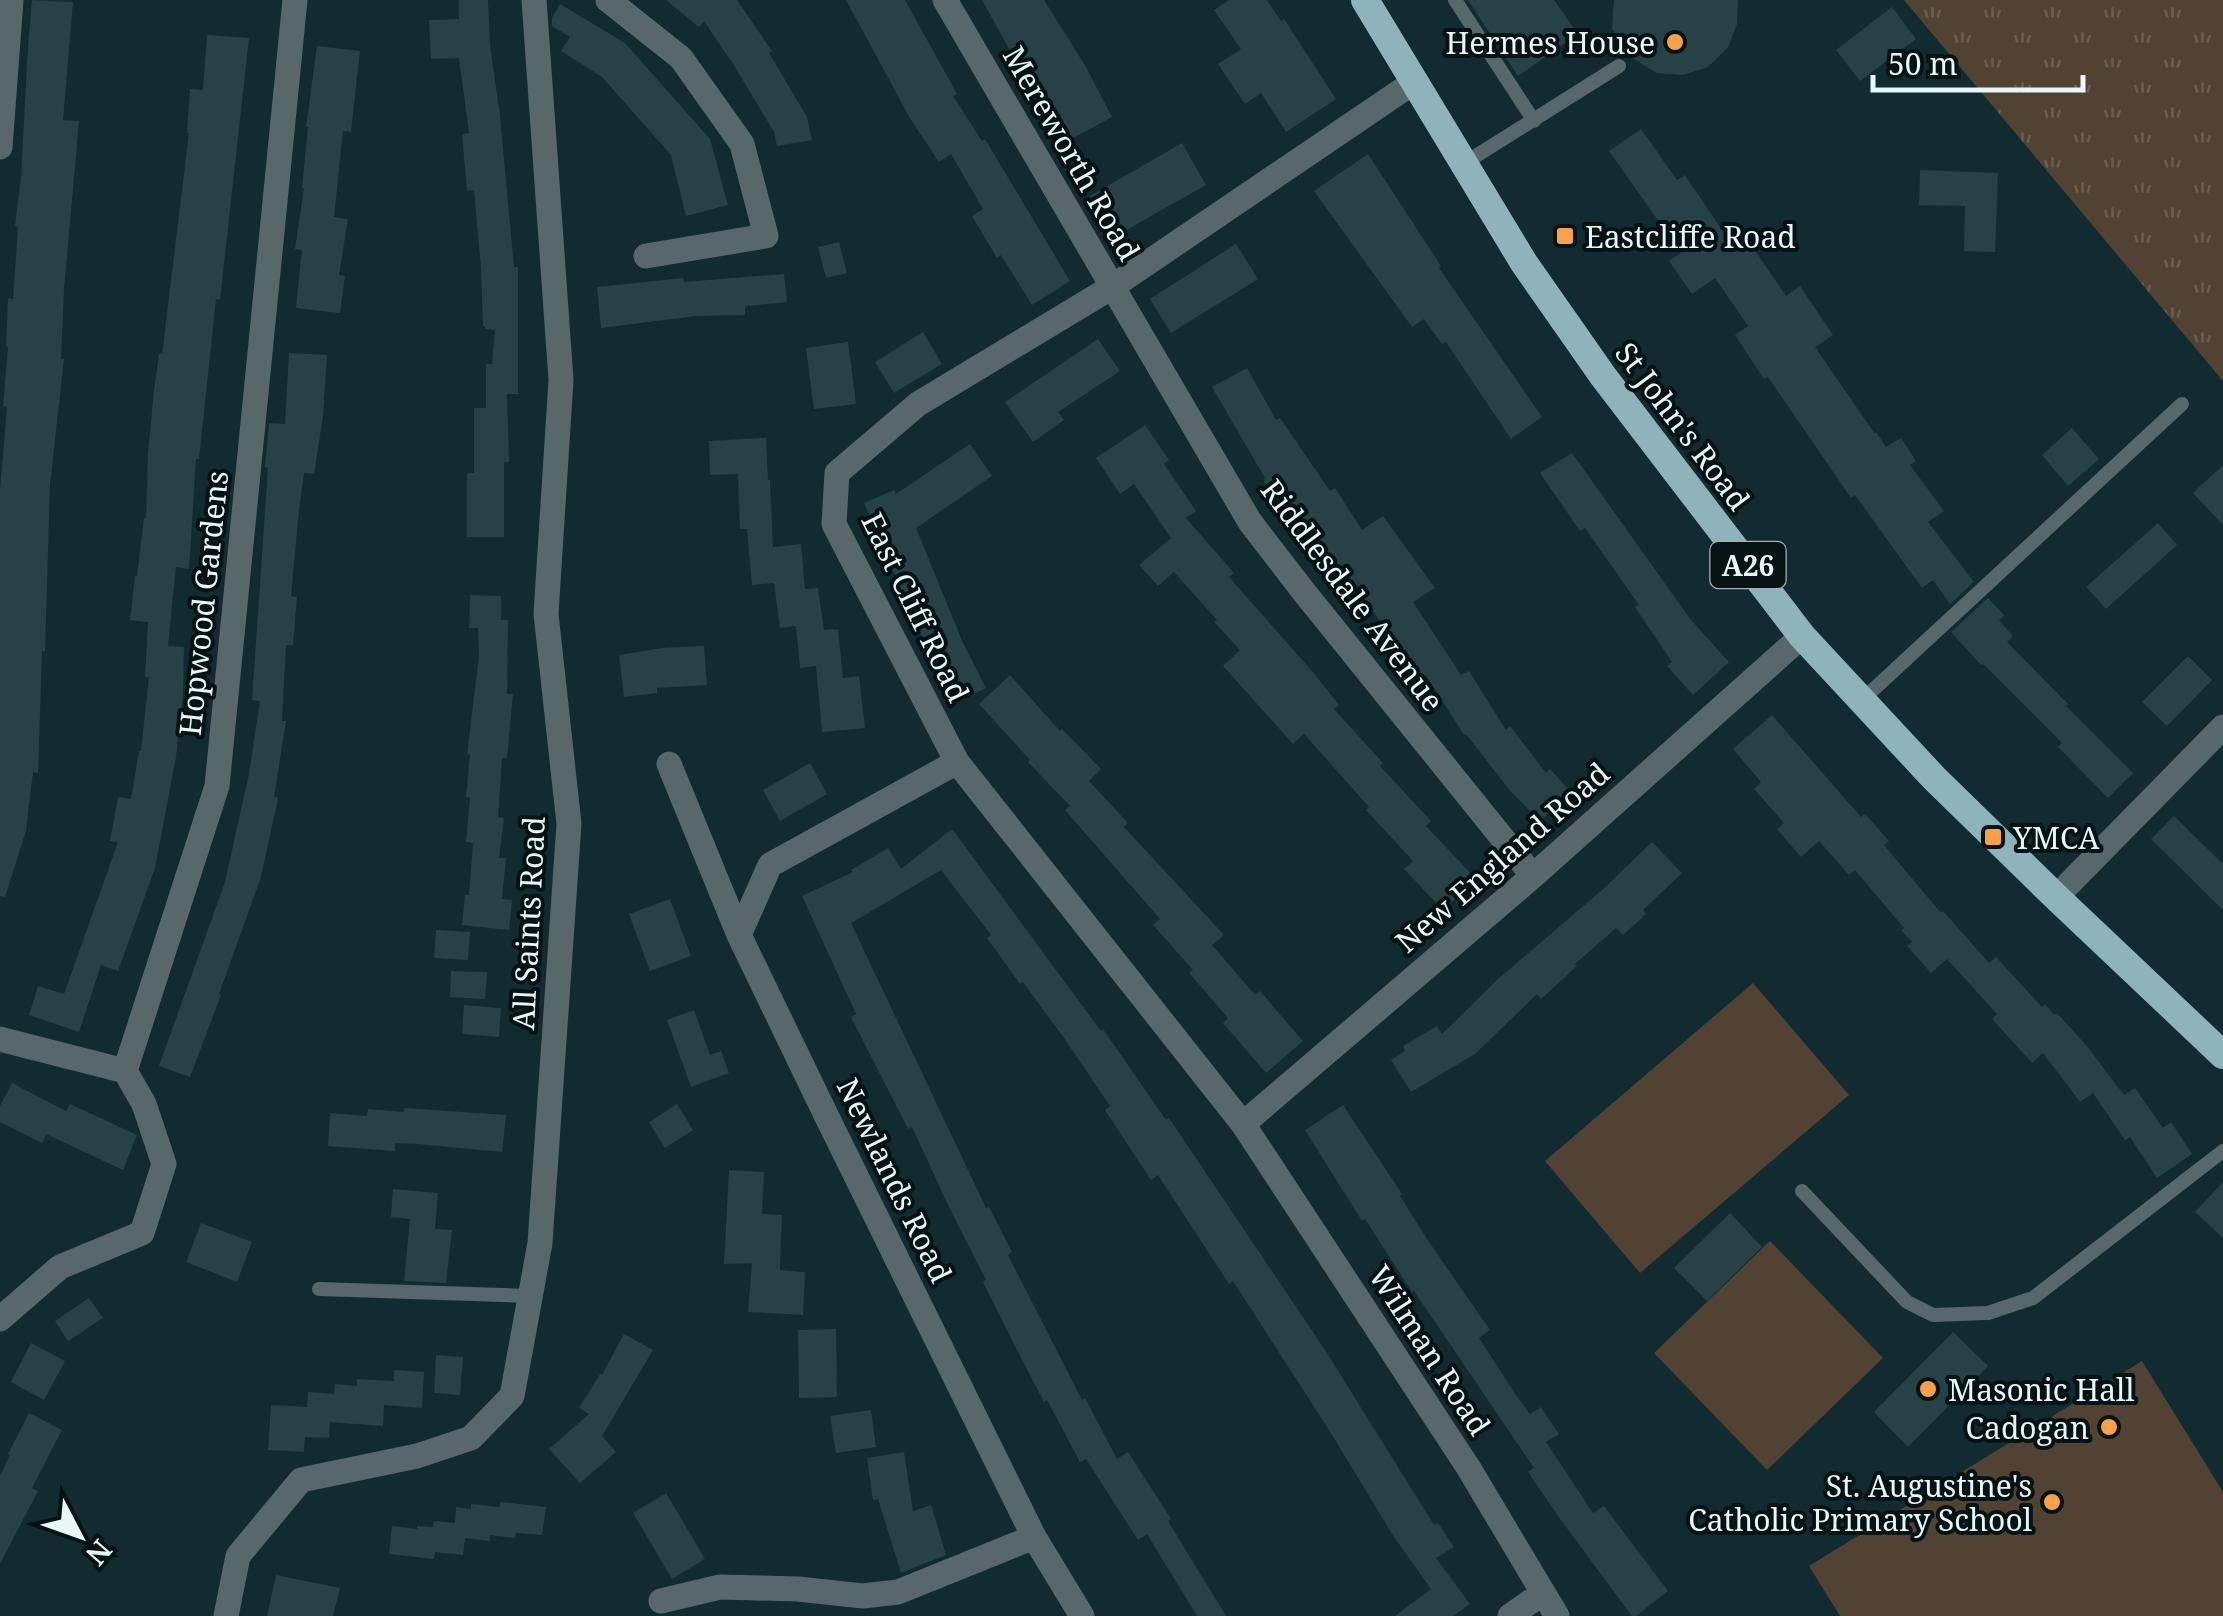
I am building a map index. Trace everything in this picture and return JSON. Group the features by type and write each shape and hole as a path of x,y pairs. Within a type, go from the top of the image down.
{"highway":[{"name":"St John's Road","path":"1364,0 1524,263 1603,376 1802,636 1934,778 2223,1055"}],"street":[{"path":"0,146 11,0"},
{"name":"Hopwood Gardens","path":"124,1070 217,786 295,0"},
{"name":"All Saints Road","path":"226,1616 238,1556 300,1480 417,1456 472,1438 512,1396 540,1243 570,824 546,614 561,380 534,0"},
{"path":"608,0 681,58 742,144 766,236 646,256"},
{"name":"Mereworth Road","path":"946,0 1112,287"},
{"name":"East Cliff Road","path":"1242,1124 957,762 834,524 837,473 918,404 1112,287 1414,82"},
{"name":"Riddlesdale Avenue","path":"1112,287 1250,522 1533,876"},
{"name":"New England Road","path":"1242,1124 1533,876 1802,636"},
{"path":"2056,898 2223,727"},
{"path":"740,936 770,865 957,762"},
{"name":"Newlands Road","path":"669,764 740,936 1034,1536 1082,1616"},
{"path":"0,1039 124,1070 144,1104 164,1164 142,1233 60,1267 0,1319"},
{"name":"Wilman Road","path":"1242,1124 1468,1466 1557,1616"},
{"path":"661,1601 720,1587 862,1596 898,1592 1034,1536"},
{"path":"1510,1616 1543,1593"}],"lane":[{"path":"1455,0 1534,121"},
{"path":"1464,164 1618,66"},
{"path":"1860,701 2182,404"},
{"path":"1802,1192 1908,1302 1933,1315 1988,1314 2033,1298 2223,1151"},
{"path":"318,1289 530,1296"}],"green space":[{"path":"1904,0 2223,0 2223,381"},
{"path":"1753,983 1849,1095 1640,1273 1545,1161"},
{"path":"1770,1241 1883,1358 1767,1470 1654,1353"},
{"name":"Cadogan","path":"2142,1361 2223,1492 2223,1616 1840,1616 1809,1566"}],"building":[{"path":"32,0 73,2 63,120 79,121 64,290 64,359 50,484 38,773 33,772 26,831 5,897 0,896 0,490 7,407 3,406 8,298 13,299"},
{"path":"459,0 488,0 514,267 518,267 518,394 507,394 509,462 504,462 504,537 467,537 467,473 474,473 474,408 486,408 486,364 492,364 495,330 483,326 474,190 467,191 462,134 469,133 459,58 431,59 429,20 459,19"},
{"path":"666,0 737,0 772,51 769,53 807,117 812,140 777,146 774,132 704,21 699,27"},
{"path":"846,0 905,0 957,94 953,96 982,141 985,139 1070,281 1032,305 972,216 983,209 951,154 939,162 911,120"},
{"path":"982,0 1044,0 1112,117 1062,144"},
{"path":"1229,0 1267,0 1281,21 1284,19 1336,99 1286,132 1261,93 1245,104 1218,64 1241,49 1214,10"},
{"path":"1468,0 1554,0 1578,34 1518,76"},
{"name":"Hermes House","path":"1614,0 1738,0 1737,24 1728,47 1708,67 1683,75 1657,73 1631,57 1612,29"},
{"path":"560,4 625,43 710,139 728,205 686,216 671,155 602,77 561,51 570,37 552,26"},
{"path":"1892,7 1916,39 1860,81 1836,50"},
{"path":"207,35 249,38 220,300 216,299 196,459 189,569 176,567 168,646 184,647 176,757 155,868 118,971 101,965 79,1032 29,1015 38,986 64,994 118,842 110,841 118,797 131,799 141,751 149,677 145,677 148,622 130,620 146,518 154,390 162,354 189,133 190,89 203,90"},
{"path":"317,46 360,51 351,132 343,131 334,217 348,219 339,275 345,276 340,313 296,308 302,250 295,249"},
{"path":"1641,129 1677,180 1685,175 1730,242 1743,233 1786,296 1800,286 1833,335 1815,347 1886,447 1901,438 1916,461 1910,465 1944,511 1928,522 1974,582 1950,604 1933,580 1922,588 1855,495 1851,498 1768,377 1764,379 1735,335 1748,326 1715,278 1692,294 1669,261 1681,253 1609,151"},
{"path":"1182,143 1206,185 1114,237 1090,196"},
{"path":"1368,154 1439,268 1542,417 1511,439 1446,342 1442,344 1424,319 1412,327 1314,191"},
{"path":"1920,170 1998,173 1995,252 1964,251 1965,206 1919,205"},
{"path":"839,242 847,273 826,278 818,247"},
{"path":"1236,244 1258,279 1171,333 1150,299"},
{"path":"784,274 787,302 745,306 745,315 696,316 601,328 597,287 683,278 684,282"},
{"path":"923,332 942,364 894,393 875,362"},
{"path":"1098,339 1120,371 1058,412 1064,420 1033,442 1005,402"},
{"path":"848,342 856,404 814,409 806,348"},
{"path":"289,353 327,355 314,474 304,473 299,510 291,596 297,597 293,645 286,645 282,721 286,721 274,797 278,798 261,877 190,1077 159,1066 225,882 249,774 260,701 252,700 269,423 285,424"},
{"path":"1247,368 1276,420 1280,418 1330,491 1335,488 1362,530 1383,516 1435,588 1413,602 1461,675 1469,671 1506,730 1510,726 1546,773 1550,769 1571,792 1540,821 1464,735 1426,675 1420,679 1354,584 1347,589 1287,506 1283,508 1263,480 1212,387"},
{"path":"1145,425 1169,460 1164,464 1196,511 1186,518 1234,573 1229,577 1312,671 1339,705 1334,709 1383,763 1380,766 1431,821 1426,826 1476,879 1443,910 1404,869 1413,861 1304,734 1293,744 1223,666 1240,650 1214,622 1217,620 1174,572 1158,586 1139,565 1171,538 1134,484 1120,494 1096,458"},
{"path":"2072,428 2099,459 2068,486 2042,455"},
{"path":"766,438 773,547 801,544 805,589 818,588 824,630 838,629 843,678 859,676 865,728 822,732 816,666 800,668 796,626 780,628 774,583 752,585 747,529 740,529 738,474 710,475 709,441"},
{"path":"970,444 992,476 916,528 963,643 986,688 954,703 864,503 894,490 896,494"},
{"path":"1572,453 1691,620 1729,662 1693,695 1667,666 1672,662 1635,607 1639,605 1540,473"},
{"path":"2223,465 2223,525 2193,493"},
{"path":"2158,523 2177,545 2106,609 2086,587"},
{"path":"470,595 501,596 501,620 508,620 507,694 513,694 507,758 502,758 498,817 504,818 499,858 506,858 502,899 512,900 509,930 462,925 473,843 466,842 470,798 466,797 470,755 467,754 479,656 478,628 469,628"},
{"path":"1988,598 2004,615 1999,620 2013,636 2007,642 2133,773 2108,798 2058,747 2062,743 1951,632"},
{"path":"704,646 707,685 657,688 657,693 624,697 619,655"},
{"path":"2188,656 2212,680 2167,726 2142,702"},
{"path":"1010,675 1060,731 1101,769 1089,781 1128,823 1124,827 1224,935 1212,945 1255,995 1260,991 1303,1041 1266,1073 1223,1023 1228,1018 1189,973 1193,970 1153,925 1160,919 1065,810 1070,806 979,704"},
{"path":"1772,715 1861,817 1865,814 1889,841 1884,845 1941,913 1989,963 1996,957 2042,1007 2045,1004 2054,1015 2057,1013 2124,1095 2135,1088 2163,1128 2171,1122 2192,1154 2157,1178 2130,1137 2125,1140 2093,1093 2080,1102 2043,1053 2032,1063 1992,1019 1997,1014 1947,959 1931,973 1907,946 1912,942 1901,930 1904,928 1855,870 1849,875 1819,841 1801,857 1777,829 1784,823 1754,789 1761,782 1733,749"},
{"path":"810,763 827,794 780,821 763,790"},
{"path":"2174,816 2223,864 2223,910 2151,839"},
{"path":"952,829 1103,1029 1166,1120 1169,1118 1325,1350 1434,1525 1438,1523 1454,1547 1436,1558 1470,1604 1453,1616 1395,1616 1431,1589 1394,1537 1233,1281 1229,1284 1158,1175 1151,1180 1105,1110 1110,1106 1064,1038 1023,982 1020,984 987,938 991,935 941,870 851,923 986,1208 989,1207 1012,1252 1008,1255 1082,1400 1085,1398 1117,1459 1128,1452 1226,1616 1197,1616 1147,1534 1138,1540 1086,1459 1080,1462 1015,1346 912,1127 908,1129 851,1017 856,1014 802,896 853,872 888,848 901,869"},
{"path":"1652,842 1682,873 1643,910 1646,914 1623,935 1616,928 1541,999 1537,994 1475,1054 1411,1092 1391,1060 1405,1051 1403,1046 1437,1026 1442,1034"},
{"path":"670,899 691,956 650,971 629,914"},
{"path":"436,930 470,932 468,960 434,958"},
{"path":"451,971 487,972 485,999 450,997"},
{"path":"464,1005 501,1008 499,1037 462,1034"},
{"path":"694,1010 710,1055 721,1051 729,1073 691,1087 667,1020"},
{"path":"12,1083 66,1111 70,1104 137,1135 123,1170 46,1134 42,1143 0,1122 0,1106"},
{"path":"677,1104 693,1130 665,1148 649,1122"},
{"path":"1343,1105 1490,1330 1479,1338 1516,1395 1530,1414 1541,1407 1559,1434 1546,1442 1593,1513 1604,1506 1668,1591 1636,1616 1632,1616 1528,1472 1534,1468 1365,1219 1362,1221 1305,1130"},
{"path":"404,1108 506,1115 502,1152 395,1143 395,1151 328,1146 330,1113 367,1116 368,1109 404,1112"},
{"path":"729,1170 764,1172 762,1214 782,1215 780,1270 805,1272 803,1315 748,1312 752,1263 724,1264"},
{"path":"2223,1182 2223,1238 2195,1212"},
{"path":"393,1189 438,1193 435,1229 452,1230 446,1283 404,1281 410,1219 391,1217"},
{"path":"1730,1213 1762,1247 1707,1301 1674,1268"},
{"path":"201,1223 252,1242 237,1282 186,1262"},
{"path":"89,1298 103,1318 68,1341 55,1321"},
{"path":"836,1329 837,1397 799,1398 798,1330"},
{"path":"1953,1332 1988,1366 1908,1447 1874,1412"},
{"path":"624,1334 653,1350 602,1436 616,1452 580,1483 549,1449 589,1414 579,1408"},
{"path":"31,1343 65,1361 44,1400 11,1382"},
{"path":"436,1355 463,1357 460,1395 434,1393"},
{"path":"394,1370 424,1372 422,1408 384,1405 383,1426 330,1422 329,1438 305,1437 304,1452 268,1450 271,1405 307,1407 308,1392 334,1394 335,1384 357,1386 357,1379 394,1381"},
{"path":"871,1410 876,1447 836,1453 830,1416"},
{"path":"29,1413 62,1430 32,1488 38,1491 0,1564 0,1476"},
{"path":"904,1452 913,1511 931,1505 946,1555 901,1573 878,1499 873,1500 867,1458"},
{"path":"666,1493 705,1559 672,1579 633,1513"},
{"path":"500,1502 546,1507 542,1535 490,1535 490,1541 465,1538 463,1555 435,1552 434,1559 389,1554 392,1526 417,1529 433,1527 434,1521 455,1523 456,1507 500,1507"},
{"path":"276,1575 340,1588 333,1616 267,1616"}],"place":[{"name":"Hermes House","path":"1675,42"},
{"name":"Eastcliffe Road","path":"1565,236"},
{"name":"YMCA","path":"1993,837"},
{"name":"Masonic Hall","path":"1928,1389"},
{"name":"Cadogan","path":"2109,1427"},
{"name":"St. Augustine's Catholic Primary School","path":"2052,1502"}]}
